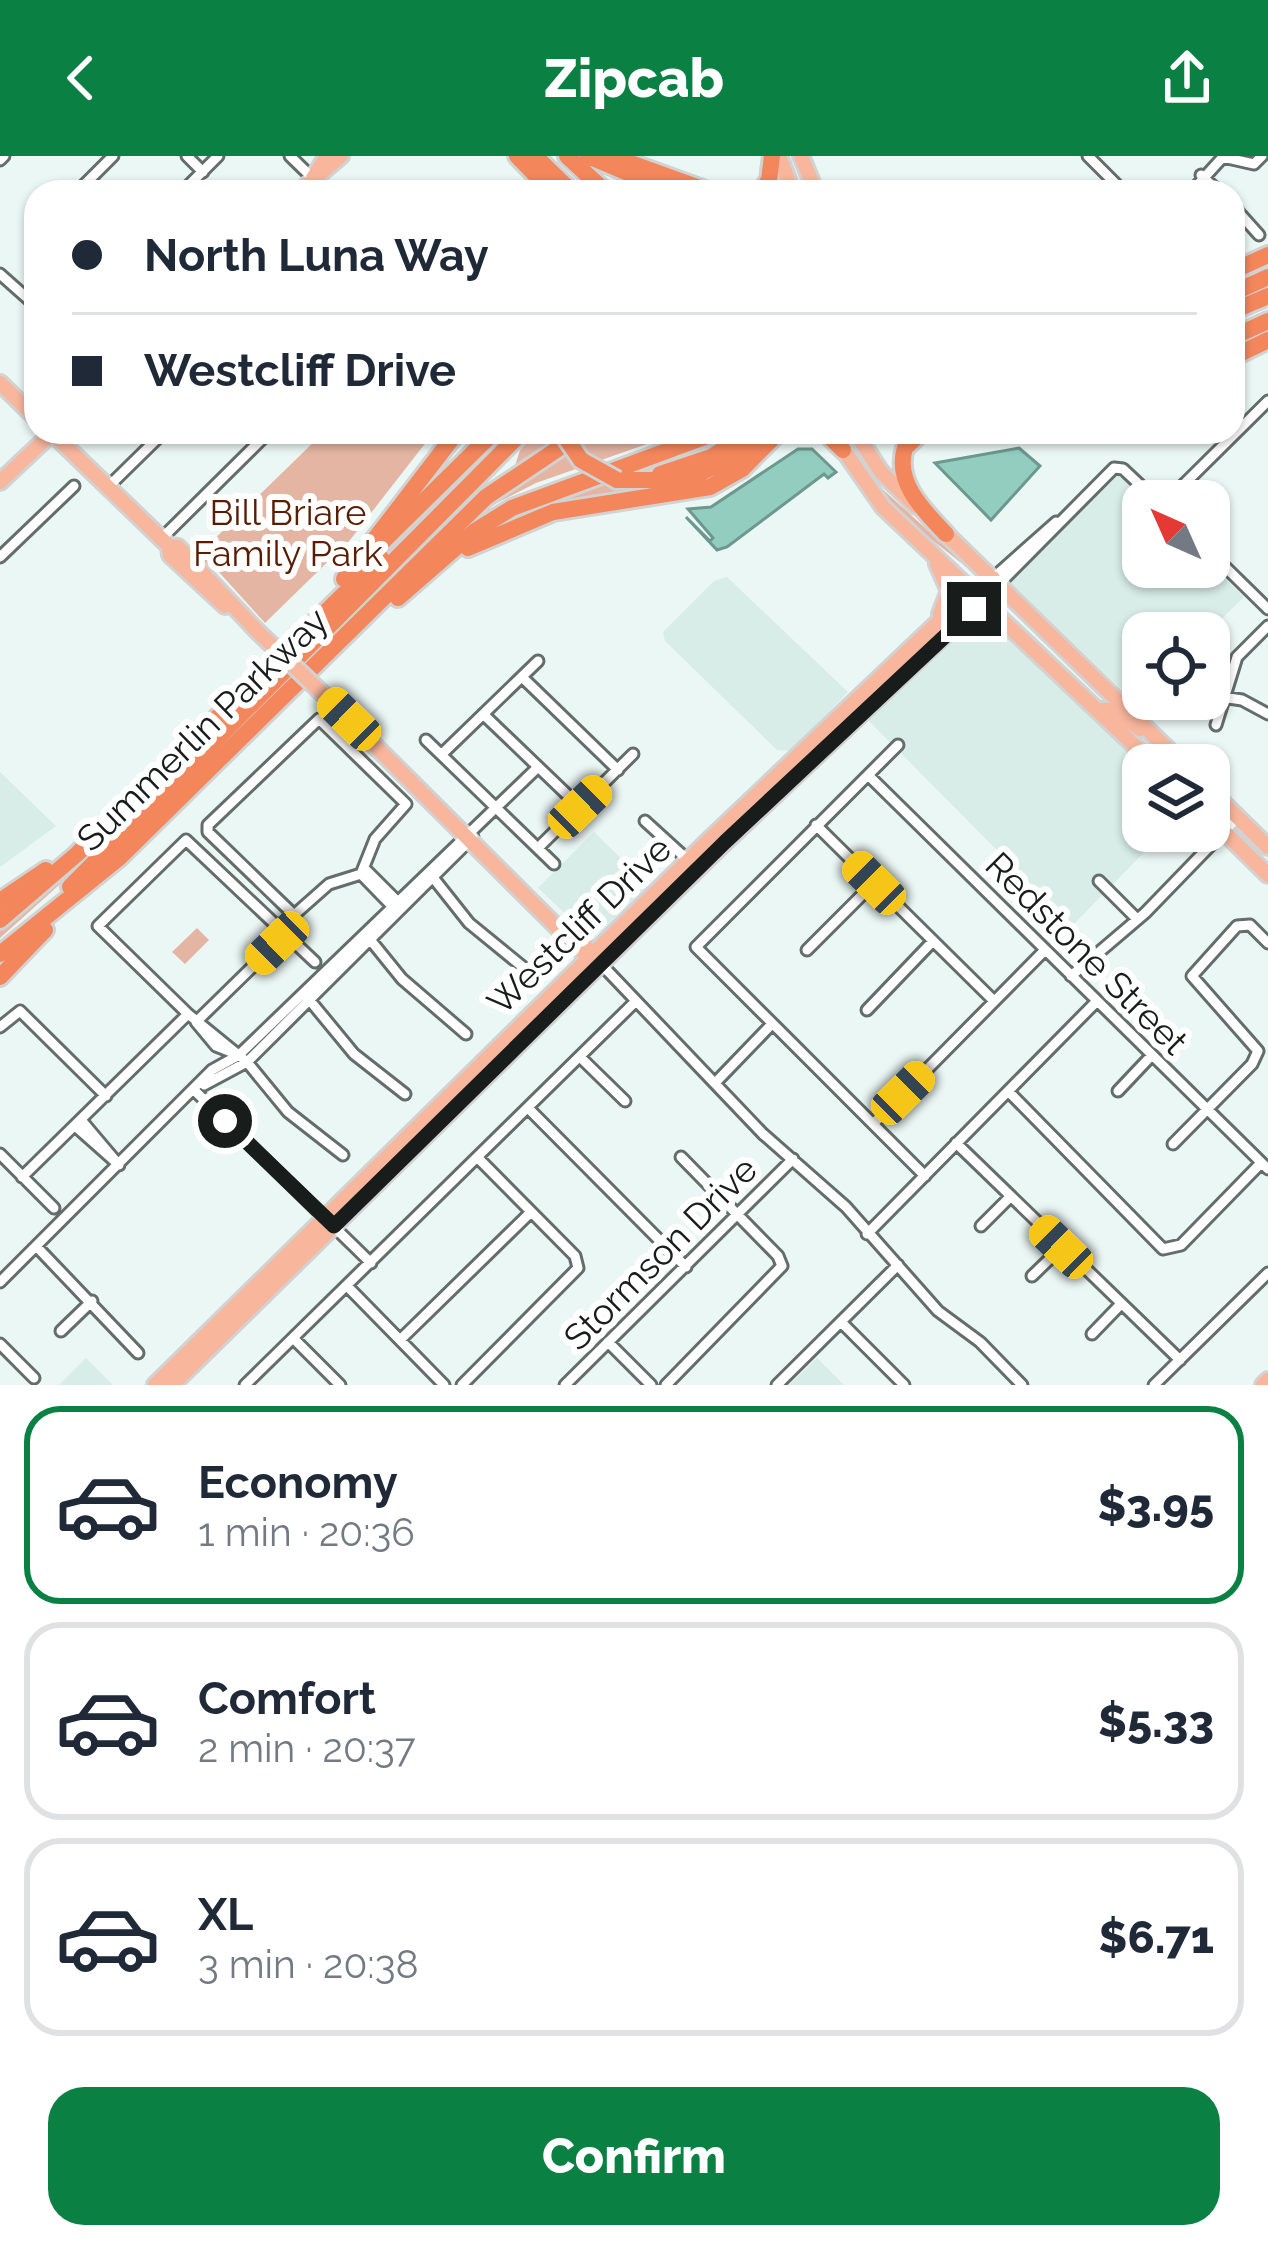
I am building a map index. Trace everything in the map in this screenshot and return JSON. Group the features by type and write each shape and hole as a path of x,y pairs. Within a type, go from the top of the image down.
{"highway":[{"path":"516,156 541,180"},
{"path":"535,156 560,180"},
{"path":"568,156 593,180"},
{"path":"588,156 659,180"},
{"path":"611,156 663,180"},
{"path":"344,579 449,444"},
{"path":"344,579 482,444"},
{"path":"0,954 501,444"},
{"path":"0,920 77,854 506,444"},
{"path":"441,542 513,476 564,444"},
{"path":"571,444 584,463 617,480 658,484 697,477 756,444"},
{"path":"441,542 529,489 658,444"},
{"path":"319,662 475,531 523,502 685,444"},
{"path":"617,480 692,465 730,444"},
{"path":"427,575 481,540 534,518 716,484 742,469 766,444"},
{"path":"838,444 843,450"},
{"path":"909,444 902,471 917,501 946,534"},
{"name":"Summerlin Parkway","path":"0,954 74,898 441,542"},
{"name":"Summerlin Parkway","path":"0,905 46,870 344,579"},
{"path":"0,977 74,898"}],"main road":[{"path":"313,178 327,156"},
{"path":"313,178 341,156"},
{"path":"0,383 24,406"},
{"path":"0,482 40,444"},
{"path":"64,444 562,927 580,950 596,959"},
{"path":"863,444 881,472 1162,744"},
{"path":"843,450 875,498 1134,744"},
{"path":"923,638 949,595 947,580 927,548"},
{"name":"Westcliff Drive","path":"155,1385 790,774 891,667 996,581"},
{"name":"Westcliff Drive","path":"790,774 825,752 912,669 978,594"},
{"path":"891,667 912,669"},
{"path":"1099,710 1113,710 1156,738"},
{"path":"825,752 845,721 843,714"},
{"path":"1230,809 1268,847"},
{"path":"1230,838 1268,875"},
{"name":"Westcliff Drive","path":"172,1385 330,1221"}],"street":[{"path":"88,180 113,156"},
{"path":"187,156 203,172"},
{"path":"195,180 218,156"},
{"path":"290,156 313,178"},
{"path":"1088,156 1112,180"},
{"path":"1199,180 1213,159 1254,164 1262,156"},
{"path":"1202,176 1206,180"},
{"path":"1245,219 1259,235"},
{"path":"0,274 24,295"},
{"path":"1245,424 1268,401"},
{"path":"108,487 152,444"},
{"path":"166,547 258,444"},
{"path":"1188,480 1225,444"},
{"name":"Westcliff Drive","path":"996,581 1045,527 1057,522 1110,470 1122,468 1135,480"},
{"path":"0,557 74,486"},
{"path":"0,538 10,548"},
{"path":"1230,572 1268,609"},
{"path":"1230,680 1237,657 1268,626"},
{"path":"442,754 538,661"},
{"path":"522,676 618,770"},
{"path":"1230,699 1268,714"},
{"path":"483,714 580,807"},
{"path":"319,719 406,804 375,839 363,872 329,884 294,915 208,832 208,825 319,719"},
{"path":"1216,725 1218,720"},
{"path":"426,740 554,864"},
{"path":"898,746 696,947 925,1175"},
{"path":"538,848 634,754"},
{"path":"0,1282 194,1090 243,1059 538,767"},
{"name":"Redstone Street","path":"868,775 1265,1166"},
{"path":"1230,826 1238,817"},
{"path":"645,821 693,865"},
{"path":"816,825 994,1001"},
{"path":"315,962 186,840 98,926 216,1046 243,1059 288,1112 343,1155"},
{"path":"1071,976 1204,852"},
{"path":"363,872 398,907"},
{"path":"431,875 469,923 529,972"},
{"path":"1100,881 1137,919"},
{"path":"807,950 874,883"},
{"path":"1173,1144 1258,1051 1192,976 1198,963 1243,924 1268,943"},
{"path":"22,1177 286,934"},
{"path":"368,936 402,979 466,1034"},
{"path":"867,1010 933,941"},
{"path":"873,1124 1045,950"},
{"path":"596,959 759,1125 759,1131 768,1134 836,1202 836,1208 848,1214 1016,1384"},
{"path":"307,996 354,1054 405,1094"},
{"path":"245,1385 636,1001"},
{"path":"867,1234 1096,1001"},
{"path":"0,1027 20,1011 106,1096"},
{"path":"716,1082 771,1025"},
{"path":"1118,1090 1152,1055"},
{"path":"580,1057 625,1101"},
{"path":"194,1090 371,1263"},
{"path":"1008,1091 1163,1249 1172,1250 1265,1166"},
{"path":"528,1108 686,1267"},
{"path":"78,1123 119,1165"},
{"path":"956,1143 1180,1360"},
{"path":"0,1154 54,1208"},
{"path":"666,1385 782,1266 681,1157"},
{"path":"462,1385 578,1268 574,1256 478,1158"},
{"name":"Stormson Drive","path":"565,1385 793,1159"},
{"path":"981,1226 1010,1197"},
{"path":"400,1340 531,1212"},
{"path":"36,1246 138,1353"},
{"path":"1032,1276 1061,1247"},
{"path":"777,1385 898,1264"},
{"path":"1154,1385 1268,1273"},
{"path":"347,1286 445,1385"},
{"path":"62,1331 92,1300"},
{"path":"1092,1334 1120,1305"},
{"path":"841,1322 904,1385"},
{"path":"293,1338 340,1385"},
{"path":"608,1342 651,1385"},
{"path":"0,1344 34,1378"}],"shaded area":[{"path":"1019,448 1040,466 991,520 935,463"},
{"path":"798,449 812,449 836,472 828,478 824,474 727,547 717,550 686,517 710,541 713,538 688,509 711,507"},
{"path":"1118,475 1123,480 1122,588 1230,588 1230,583 1244,597 1229,612 1122,612 1122,690 1009,582"},
{"path":"727,577 848,692 792,751 777,750 665,641 663,632 714,581"},
{"path":"983,607 1122,744 1122,852 1144,852 1072,926 868,720"},
{"path":"0,772 56,826 0,867"},
{"path":"594,832 650,887 593,940 538,888"},
{"path":"86,1358 113,1385 59,1385"},
{"path":"817,1358 844,1385 789,1385"}],"green space":[{"name":"Bill Briare Family Park","path":"312,444 425,444 350,540 265,623 218,571 196,557"},
{"path":"526,444 553,444 514,469"},
{"path":"574,444 647,444 536,483 487,508"},
{"path":"696,444 726,444 611,486 657,491 727,475 480,536 570,488"},
{"path":"845,444 879,486 978,576 885,503"},
{"path":"345,598 129,822 0,938 0,926"},
{"path":"197,928 209,940 185,964 172,952"}],"route":[{"path":"225,1121 334,1226 725,842 974,609"}]}
